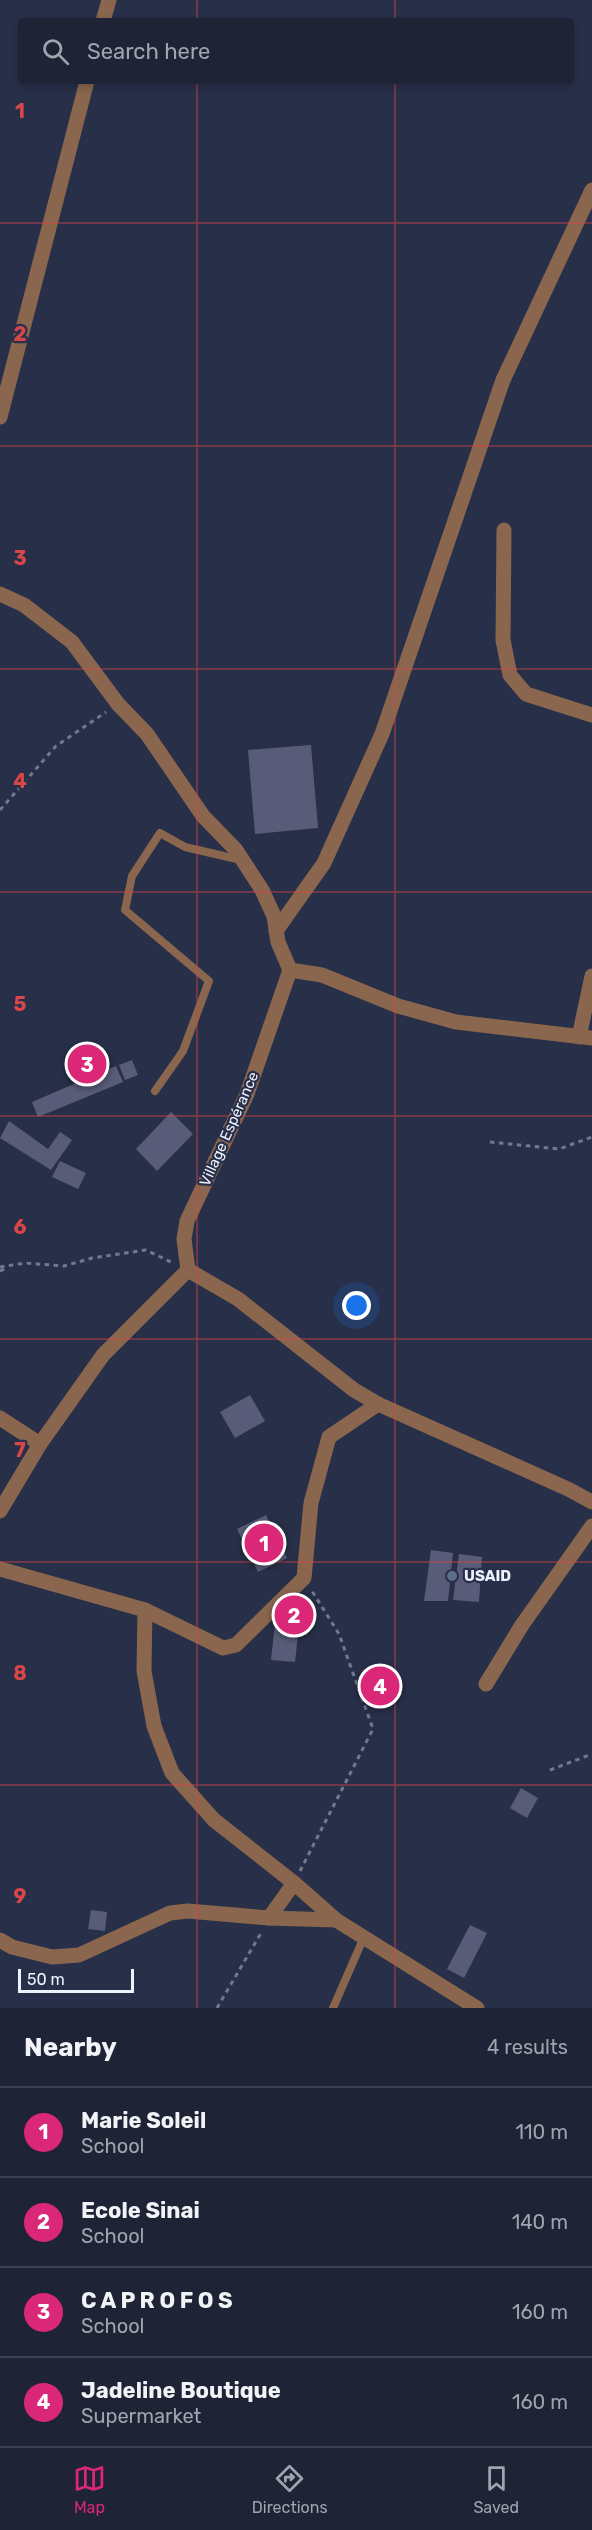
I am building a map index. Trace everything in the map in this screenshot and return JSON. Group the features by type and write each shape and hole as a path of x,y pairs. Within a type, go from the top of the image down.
{"street":[{"path":"104,18 109,0"},
{"path":"0,417 86,84"},
{"path":"276,931 324,862 382,734 503,380 592,190"},
{"path":"504,531 503,639 510,675 526,694 592,715"},
{"path":"0,594 24,605 72,642 118,704 147,734 202,816 236,850 262,890 274,916 278,942 290,970 322,975 398,1005 456,1022 585,1037 592,976"},
{"name":"Village Espérance","path":"188,1270 184,1239 187,1221 247,1094 290,970"},
{"path":"0,1511 40,1444 103,1355 188,1270 238,1299 354,1390 378,1404 568,1489 592,1502"},
{"path":"0,1569 145,1610 223,1648 236,1646 304,1578 311,1503 328,1437 378,1404"},
{"path":"0,1418 40,1444"},
{"path":"486,1684 522,1625 592,1526"},
{"path":"145,1610 144,1671 154,1726 167,1764 214,1820 294,1883 336,1920 477,2008"},
{"path":"269,1918 294,1883"},
{"path":"0,1940 12,1947 52,1957 79,1955 170,1913 188,1911 269,1918 336,1920"}],"lane":[{"path":"155,1091 183,1051 209,981 125,910 132,876 160,833 184,847 243,860"},
{"path":"333,2008 364,1937"}],"path":[{"path":"0,810 56,746 118,704"},
{"path":"490,1142 560,1149 592,1137"},
{"path":"0,1269 25,1263 64,1266 92,1258 146,1250 188,1270"},
{"path":"294,1883 373,1729 339,1634 304,1578"},
{"path":"550,1770 592,1754"},
{"path":"217,2008 269,1918"}],"building":[{"path":"311,745 318,828 255,834 248,750"},
{"path":"132,1060 138,1075 125,1080 119,1065"},
{"path":"116,1066 123,1082 38,1117 32,1102"},
{"path":"171,1112 193,1134 157,1171 136,1149"},
{"path":"9,1121 48,1149 60,1132 72,1140 51,1170 0,1138"},
{"path":"60,1161 86,1173 78,1189 52,1177"},
{"path":"250,1395 265,1421 235,1438 220,1412"},
{"path":"266,1515 287,1558 258,1572 237,1529"},
{"path":"431,1550 453,1553 448,1601 424,1601"},
{"path":"459,1554 482,1557 479,1602 453,1600"},
{"path":"277,1605 301,1607 295,1662 271,1660"},
{"path":"384,1670 393,1685 375,1697 367,1680"},
{"path":"521,1788 538,1798 527,1818 510,1808"},
{"path":"91,1910 107,1912 105,1931 88,1929"},
{"path":"470,1925 487,1933 464,1978 447,1969"}],"place":[{"name":"C A P R O F O S","path":"87,1064"},
{"name":"Marie Soleil","path":"264,1543"},
{"name":"USAID","path":"452,1576"},
{"name":"Ecole Sinai","path":"294,1615"},
{"name":"Jadeline Boutique","path":"380,1686"}]}
